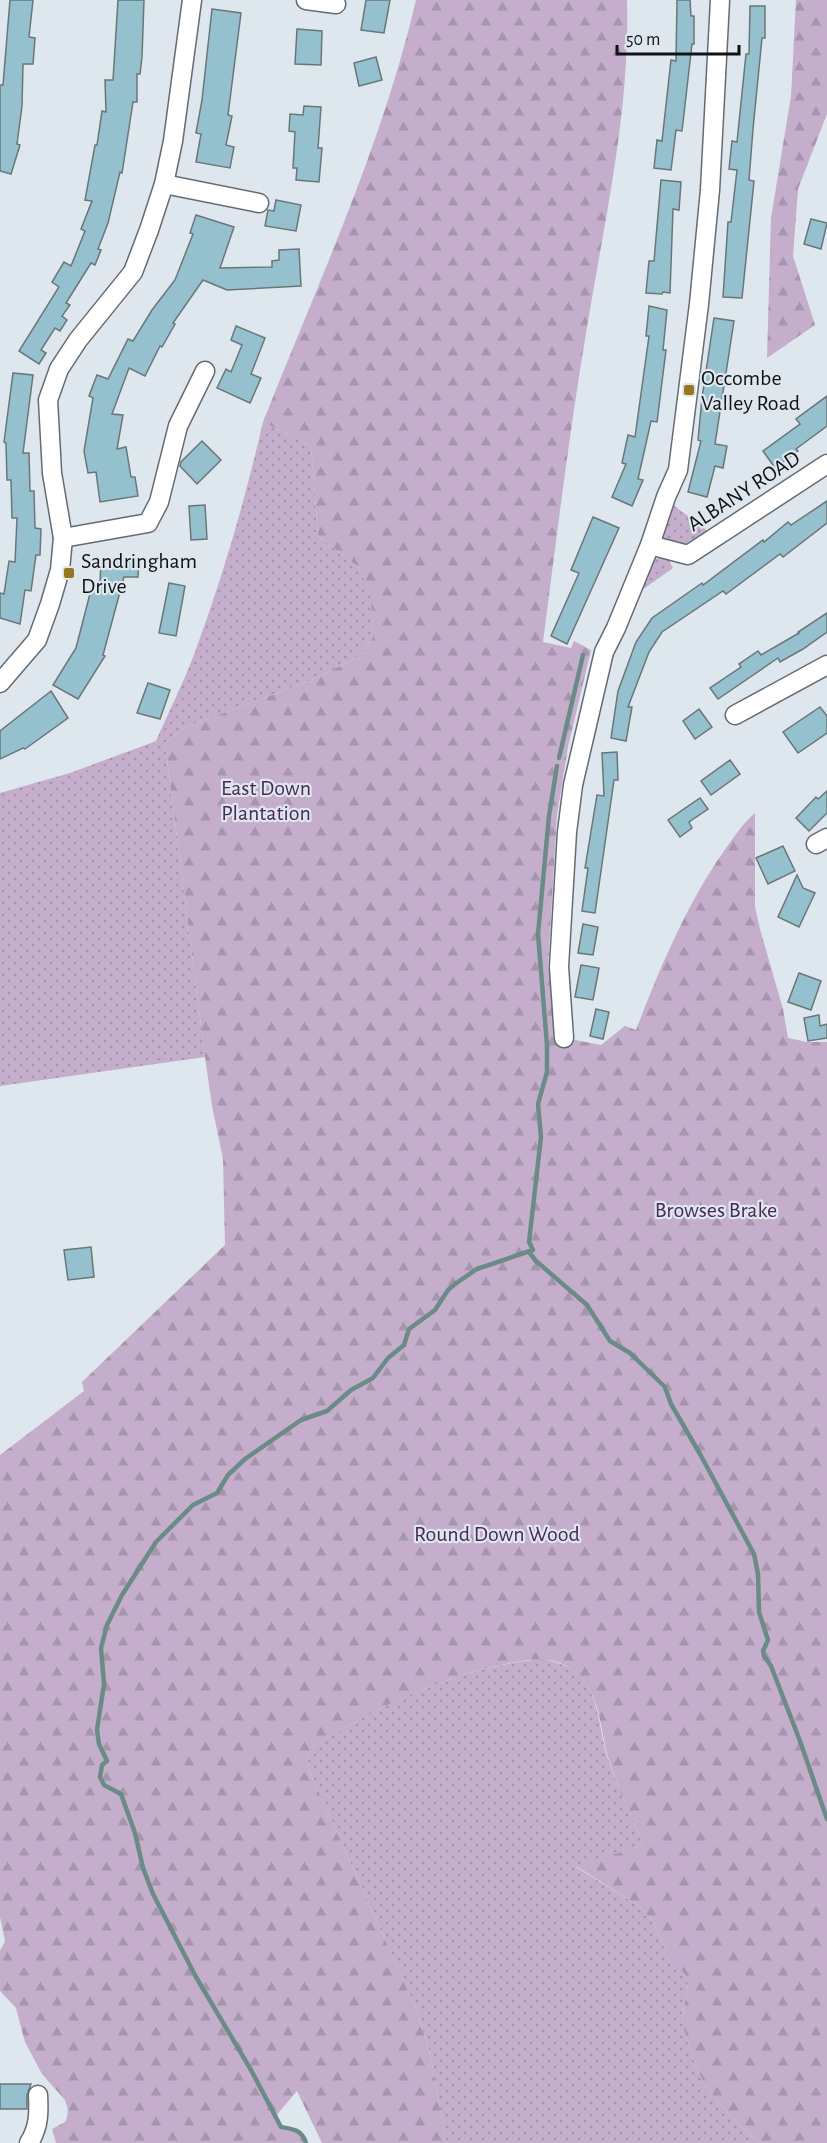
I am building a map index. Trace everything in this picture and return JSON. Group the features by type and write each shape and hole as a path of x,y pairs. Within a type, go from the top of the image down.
{"street":[{"path":"0,683 36,640 60,570 63,538 52,473 48,400 59,369 78,340 133,272 164,184 180,95 192,0"},
{"path":"306,0 336,4"},
{"path":"564,1038 559,967 567,832 573,784 604,652 651,545 666,497 678,470 689,390 710,190 720,0"},
{"path":"164,184 259,203"},
{"path":"63,538 148,523 159,502 178,426 204,371"},
{"name":"ALBANY ROAD","path":"651,545 688,555 827,464"},
{"path":"735,715 827,665"},
{"path":"29,2143 39,2119 38,2095"}],"green space":[{"path":"416,0 627,0 627,41 621,121 575,401 543,642 571,648 574,641 591,650 568,747 557,815 548,966 559,1037 601,1045 625,1026 636,1030 665,960 699,891 726,848 755,813 755,907 783,1009 788,1038 807,1042 827,1042 827,2143 758,2143 728,2113 705,2086 695,2064 682,2018 688,1985 686,1976 666,1950 652,1920 639,1906 576,1866 644,1845 613,1771 598,1710 590,1691 583,1679 574,1671 553,1661 531,1660 501,1665 475,1671 426,1688 379,1709 310,1748 307,1760 310,1772 417,2011 431,2057 446,2143 322,2143 297,2091 275,2117 282,2127 300,2133 306,2143 56,2143 52,2129 65,2122 68,2110 65,2100 42,2074 25,2042 16,2008 0,1991 0,1951 5,1941 0,1917 0,1455 84,1391 82,1382 225,1245 223,1159 205,1057 165,743 186,727 317,678 359,656 373,637 371,595 358,567 318,536 311,446 263,422 367,161 402,54"},
{"path":"796,0 827,0 827,114 798,189 793,256 815,325 767,358 771,218 791,96"},
{"path":"263,422 311,446 318,536 358,567 372,595 373,637 359,656 317,678 186,727 165,743 205,1057 0,1086 0,793 70,773 156,741 191,663 215,595 241,509"},
{"path":"672,504 708,531 681,546 666,542 662,536"},
{"path":"667,557 673,568 642,590 636,597 647,560"},
{"path":"542,1659 567,1666 582,1678 591,1692 605,1750 644,1845 576,1867 639,1906 652,1920 666,1950 687,1976 688,1985 682,2017 684,2030 705,2086 758,2143 446,2143 431,2057 417,2011 310,1772 307,1760 310,1748 364,1717 421,1690 480,1670"}],"building":[{"path":"10,0 33,0 29,37 35,38 33,64 23,64 22,106 17,144 20,145 11,174 0,171 0,85 3,85"},
{"path":"118,0 144,0 142,57 140,74 137,74 137,102 133,102 122,173 120,172 108,223 98,249 101,250 95,265 91,263 66,303 70,305 62,316 67,320 60,331 55,328 41,350 46,353 39,364 19,351 59,287 52,282 64,262 71,266 85,231 81,229 92,201 85,200 102,111 106,112 105,80 113,80"},
{"path":"366,0 390,0 384,33 361,30"},
{"path":"677,0 690,0 691,16 694,16 694,44 692,44 682,131 676,130 671,170 654,168 657,140 662,141 671,60 676,61"},
{"path":"750,6 765,6 765,38 762,38 749,180 754,181 742,298 723,297 728,222 731,222 737,170 729,169 732,141 737,142 746,54 749,54"},
{"path":"212,9 241,13 228,115 232,116 226,145 234,147 230,168 196,162 201,134 196,133"},
{"path":"297,29 322,31 321,65 295,64"},
{"path":"376,57 382,80 359,86 354,63"},
{"path":"304,106 321,107 318,148 322,148 319,182 296,180 297,168 293,168 295,132 289,131 290,114 303,115"},
{"path":"661,180 681,182 679,210 673,209 670,293 663,292 662,294 646,293 649,261 654,261"},
{"path":"276,200 301,205 296,231 265,226 268,210 274,211"},
{"path":"196,215 234,227 220,268 272,267 272,261 279,260 279,250 299,249 301,286 227,290 203,280 173,323 175,324 162,347 160,346 145,376 129,368 112,414 123,415 117,449 126,447 131,477 135,477 138,496 100,502 96,472 88,473 84,451 93,398 89,396 97,375 108,379 128,339 133,341 152,310 175,280 193,234 190,233"},
{"path":"811,219 827,223 821,249 804,244"},
{"path":"649,306 667,310 663,350 666,350 657,422 651,421 638,479 643,480 632,506 612,497 626,464 622,463 628,435 635,437 649,336 646,336"},
{"path":"714,318 734,321 715,444 727,446 723,468 715,466 707,497 688,492 701,441 698,440 702,398"},
{"path":"236,326 265,338 251,374 261,378 250,403 217,388 226,369 231,372 242,345 231,340"},
{"path":"13,373 33,375 23,453 29,453 30,491 34,491 35,528 41,529 40,555 36,555 31,591 25,590 20,624 0,618 0,593 4,594 9,561 15,562 17,518 12,518 11,480 7,480 6,443 4,442"},
{"path":"827,396 827,426 775,468 763,451 800,424 796,419"},
{"path":"202,441 221,460 197,484 180,466 181,462"},
{"path":"827,501 827,523 783,557 780,554 726,594 723,591 662,632 649,652 628,707 632,707 626,741 611,738 618,691 636,642 652,618 702,583 703,585 763,540 764,542 788,522 791,525"},
{"path":"205,505 207,539 191,540 189,506"},
{"path":"593,517 619,528 567,644 551,636 579,573 571,570"},
{"path":"101,559 139,559 138,577 124,577 103,655 105,656 78,699 53,685 76,648 93,582 100,584"},
{"path":"169,583 185,586 176,636 159,633"},
{"path":"827,613 827,632 803,649 780,662 778,658 718,699 710,688 741,667 739,664 758,651 761,655 799,633"},
{"path":"148,683 170,690 160,719 137,713"},
{"path":"51,691 68,718 25,749 0,759 0,731"},
{"path":"820,707 827,716 827,733 798,753 783,732"},
{"path":"699,709 712,727 695,739 683,721"},
{"path":"617,752 618,780 614,780 595,913 582,911 588,868 585,868 597,795 604,796 602,753"},
{"path":"730,760 740,774 711,795 701,781"},
{"path":"827,791 827,813 809,831 796,818 816,797 818,799"},
{"path":"700,798 708,809 689,822 692,828 680,837 668,820"},
{"path":"783,846 795,871 768,884 756,858"},
{"path":"797,875 803,888 815,893 799,927 778,917"},
{"path":"583,924 598,927 593,955 578,953"},
{"path":"581,965 599,968 593,1000 575,997"},
{"path":"799,973 821,981 811,1010 788,1002"},
{"path":"596,1009 609,1012 603,1039 590,1036"},
{"path":"819,1015 820,1026 827,1024 827,1038 808,1041 804,1018"},
{"path":"91,1247 94,1277 68,1280 64,1250"},
{"path":"0,2084 31,2084 27,2095 27,2109 0,2109"}],"waterway":[{"path":"559,758 583,655"},
{"path":"306,2143 297,2131 281,2127 251,2070 196,1977 153,1894 121,1794 104,1785 100,1777 102,1765 107,1761 99,1744 97,1730 104,1684 101,1648 107,1625 122,1595 156,1542 193,1505 217,1493 228,1475 245,1459 301,1420 327,1411 351,1390 373,1378 388,1358 404,1345 409,1329 435,1310 448,1290 455,1284 477,1269 533,1250 529,1242 541,1137 538,1104 547,1072 538,934 549,816 557,766"},
{"path":"529,1252 536,1261 587,1305 610,1341 630,1353 665,1387 671,1404 754,1554 758,1574 759,1612 768,1640 763,1651 764,1656 771,1666 800,1741 827,1819"}],"place":[{"name":"Occombe Valley Road","path":"689,390"},
{"name":"Sandringham Drive","path":"69,573"}],"park label":[{"name":"East Down Plantation","path":"266,800"},
{"name":"Browses Brake","path":"716,1209"},
{"name":"Round Down Wood","path":"497,1533"}]}
